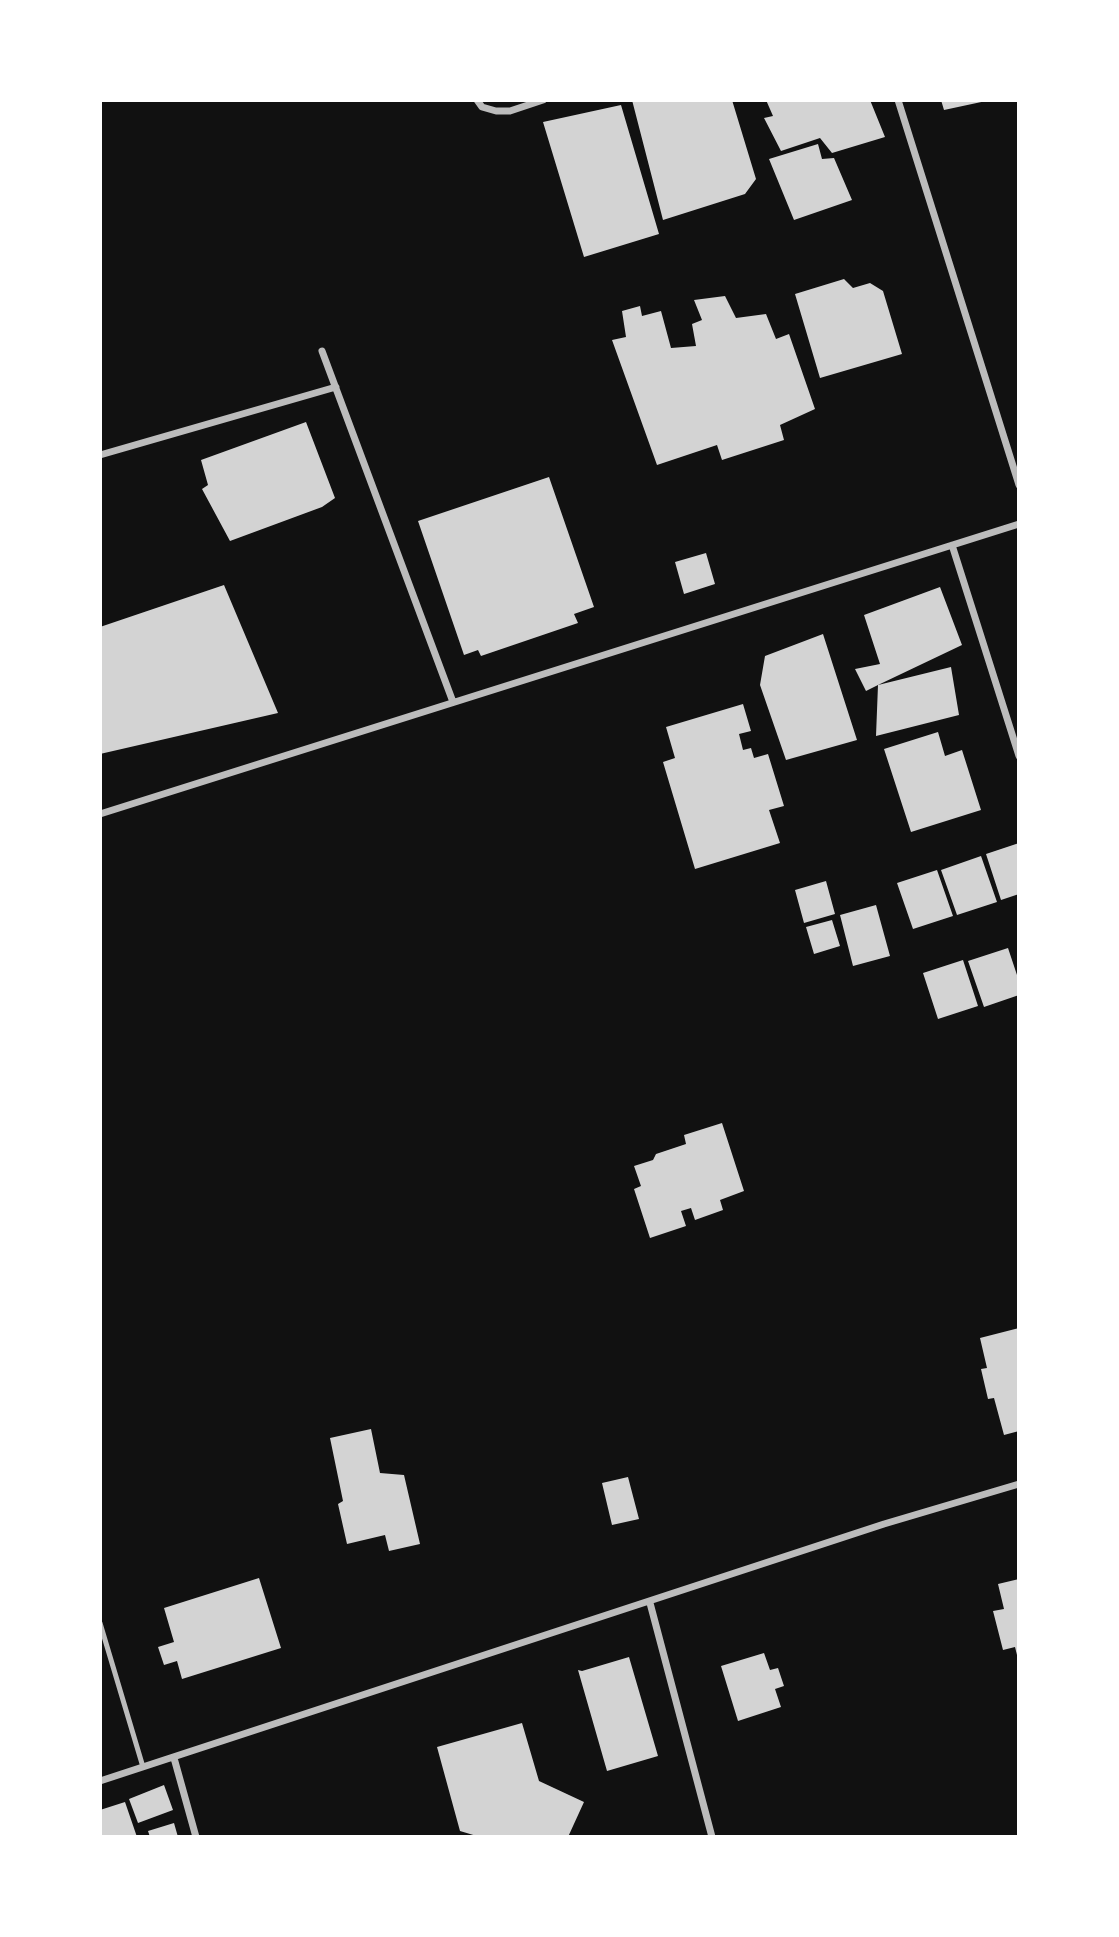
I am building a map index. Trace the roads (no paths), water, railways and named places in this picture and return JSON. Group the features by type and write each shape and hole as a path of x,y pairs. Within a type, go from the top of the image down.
{"street":[{"path":"477,100 482,107 510,111 543,100"},
{"path":"898,100 1019,485"},
{"path":"322,351 453,702"},
{"path":"100,455 336,387"},
{"path":"100,814 1019,524"},
{"path":"952,545 1019,756"},
{"path":"100,1781 650,1603 884,1524 1019,1484"},
{"path":"650,1603 712,1837"},
{"path":"174,1758 196,1837"}],"lane":[{"path":"100,1623 143,1767"}]}
